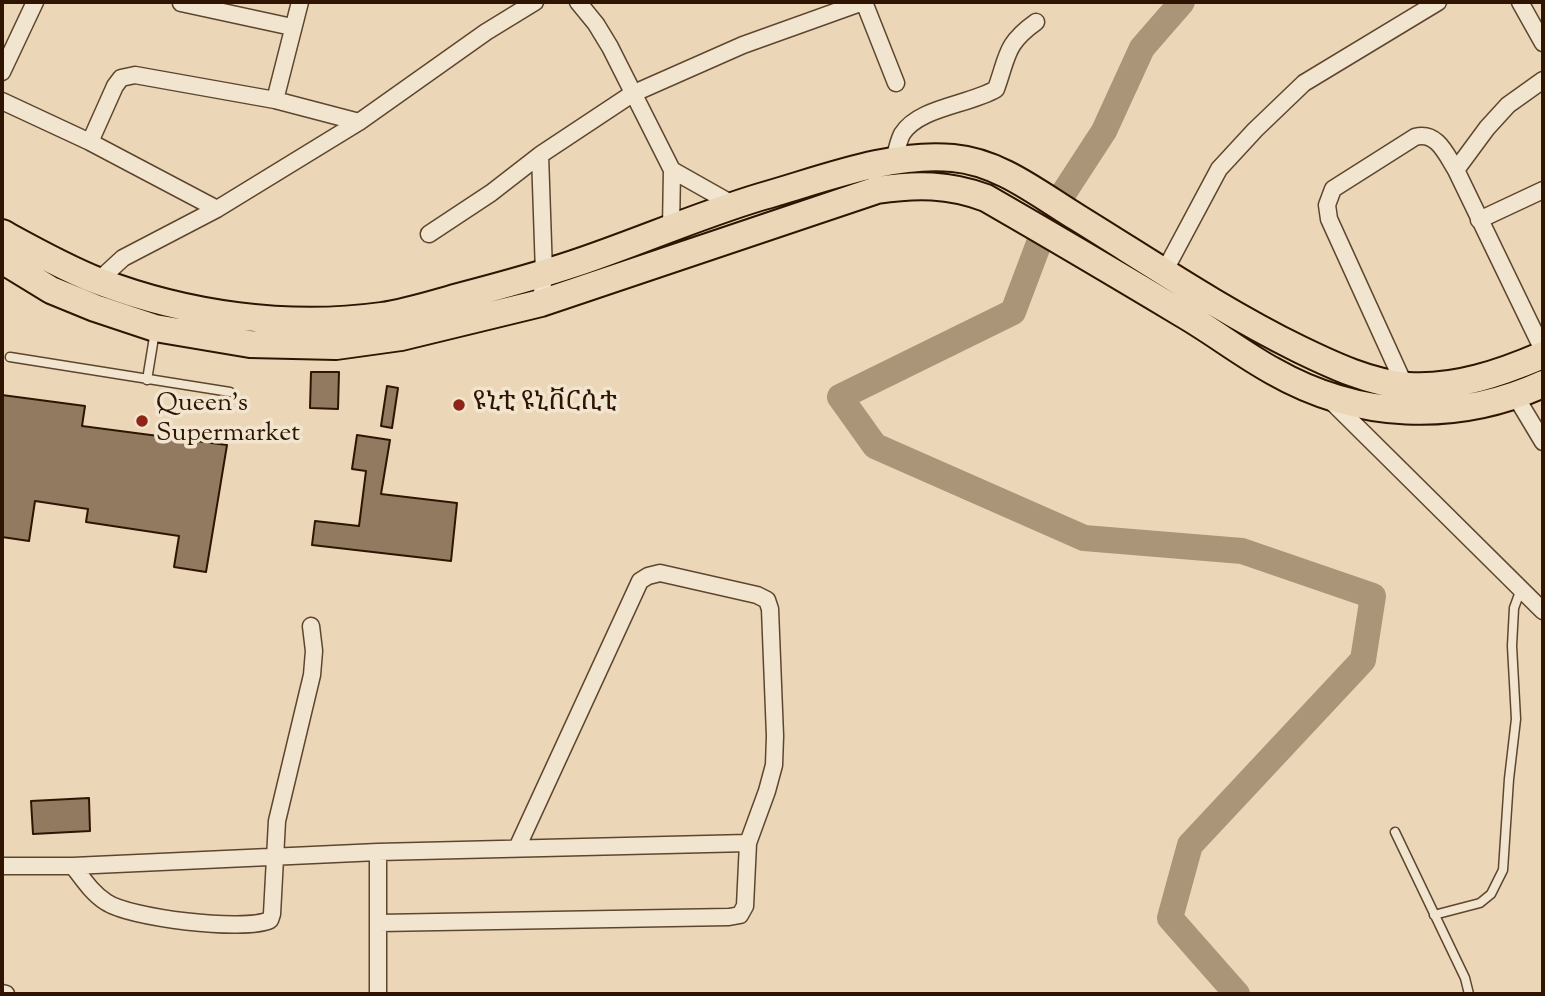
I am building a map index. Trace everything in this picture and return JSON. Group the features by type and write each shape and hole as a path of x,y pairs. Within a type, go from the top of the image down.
{"main road":[{"path":"2,233 98,281 212,313 296,321 384,315 544,274 734,205 894,161 925,157 957,158 1007,174 1266,333 1325,362 1365,377 1405,386 1457,383 1506,371 1543,352"},
{"path":"2,260 51,290 155,328 250,344 336,346 401,337 541,303 877,190 927,185 963,189 986,198 1230,342 1273,371 1327,397 1388,410 1448,411 1516,397 1543,384"},
{"path":"1364,406 1365,377"}],"street":[{"path":"2,72 35,2"},
{"path":"275,100 300,2"},
{"path":"98,281 123,258 217,208 359,122 486,32 535,2"},
{"path":"578,2 610,47 672,170 671,228"},
{"path":"429,234 632,94 743,45 864,2 896,83"},
{"path":"1164,272 1219,169 1255,130 1304,83 1438,2"},
{"path":"1520,2 1543,43"},
{"path":"181,3 292,27"},
{"path":"894,161 903,132 915,121 940,109 984,96 996,89 1013,41 1036,22"},
{"path":"90,142 115,86 121,78 135,75 275,100 359,122"},
{"path":"1456,170 1487,128 1508,106 1543,80"},
{"path":"2,101 90,142 217,208"},
{"path":"1405,386 1329,219 1327,205 1334,189 1423,134 1439,144 1456,170 1543,352"},
{"path":"540,155 544,274 541,303"},
{"path":"672,170 734,205"},
{"path":"1479,220 1543,190"},
{"path":"1327,397 1543,611"},
{"path":"1516,397 1543,442"},
{"path":"379,923 729,918 740,915 745,905 748,842 774,765 770,609 767,600 757,595 660,573 640,581 517,848"},
{"path":"74,866 94,892 108,904 140,914 235,926 270,920 277,821 312,675 314,651 311,626"},
{"path":"2,866 74,866 378,852 748,842"},
{"path":"378,852 378,994"}],"lane":[{"path":"147,380 155,328"},
{"path":"10,357 230,392"},
{"path":"1434,915 1480,903 1491,894 1503,870 1516,719 1512,646 1514,608 1521,589"},
{"path":"1395,832 1465,978 1469,994"}],"building":[{"path":"311,372 339,372 338,409 310,408"},
{"path":"387,386 398,388 392,428 381,426"},
{"path":"2,395 85,406 82,426 227,445 206,572 174,567 179,536 86,522 88,509 35,501 29,541 2,537"},
{"path":"357,435 390,440 381,494 457,503 451,561 312,545 315,521 359,526 366,471 352,469"},
{"path":"89,798 90,831 33,834 31,801"}],"waterway":[{"path":"1182,2 1142,48 1104,131 1050,214 1013,312 840,397 875,446 1084,538 1242,551 1373,596 1363,660 1190,845 1170,918 1237,994"}],"place":[{"name":"ዩኒቲ ዩኒቨርሲቲ","path":"459,405"},
{"name":"Queen's Supermarket","path":"142,421"}]}
